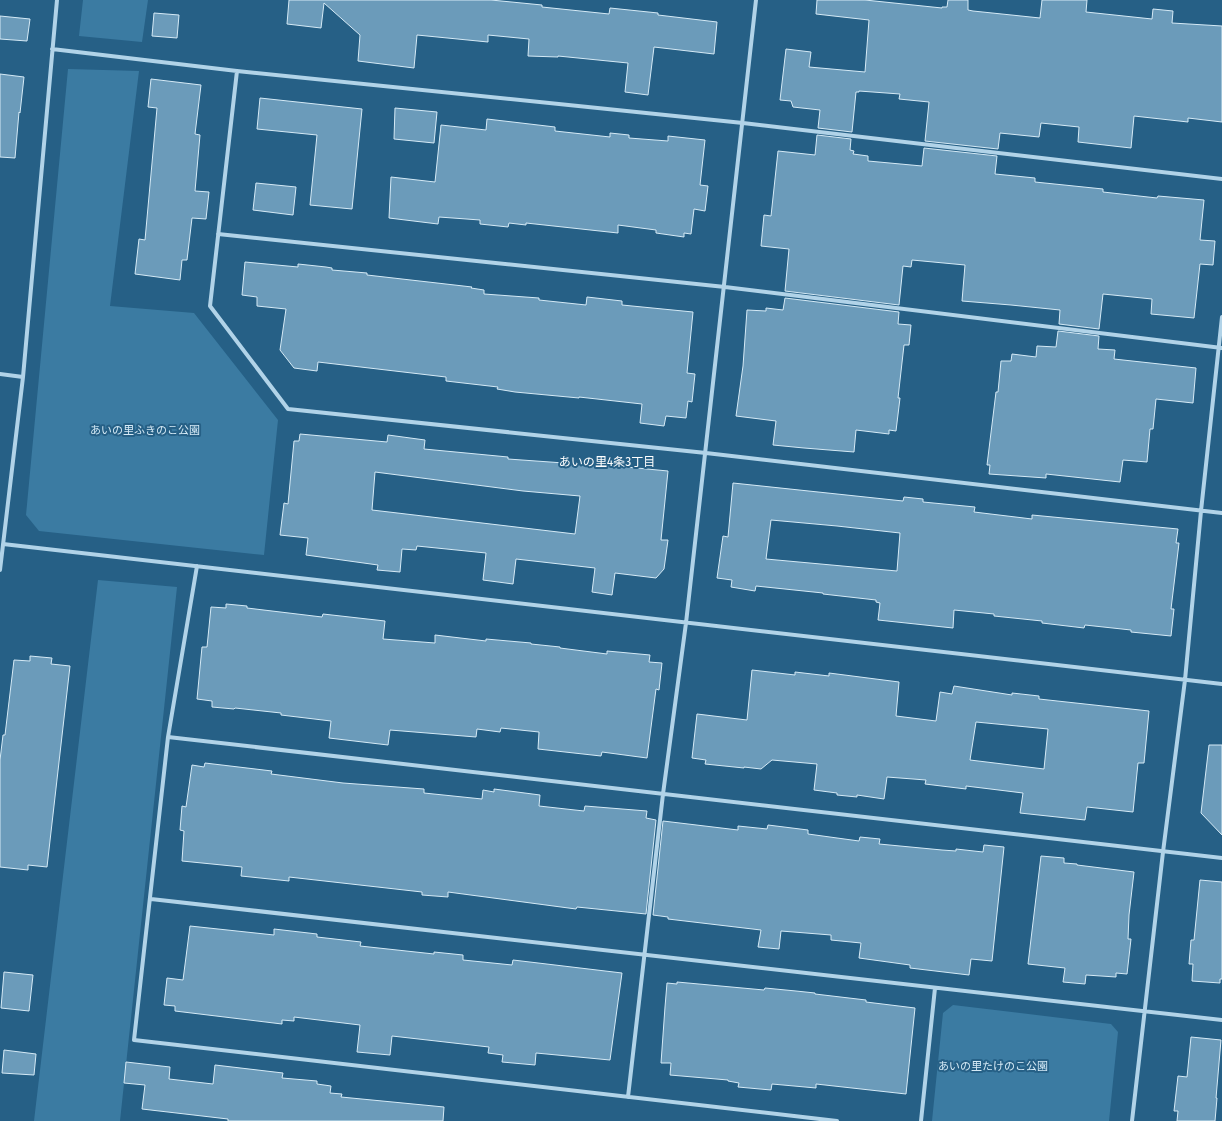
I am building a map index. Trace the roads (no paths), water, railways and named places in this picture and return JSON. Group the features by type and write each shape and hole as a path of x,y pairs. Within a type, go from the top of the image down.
{"street":[{"path":"0,570 23,377 57,0"},
{"path":"628,1097 663,794 686,623 706,453 756,0"},
{"path":"52,48 237,71 743,123 1222,179"},
{"path":"237,71 210,306 288,409 706,453 1222,513"},
{"path":"218,234 725,287 1220,348"},
{"path":"1132,1121 1163,852 1185,680 1200,511 1220,348 1222,317"},
{"path":"0,374 23,377"},
{"path":"3,544 1222,684"},
{"path":"197,566 168,738 134,1040 837,1121"},
{"path":"168,738 1222,858"},
{"path":"151,899 1222,1020"},
{"path":"921,1121 935,988"}],"district":[{"name":"あいの里4条3丁目","path":"607,462"}],"park label":[{"name":"あいの里ふきのこ公園","path":"145,430"},
{"name":"あいの里たけのこ公園","path":"993,1066"}]}
